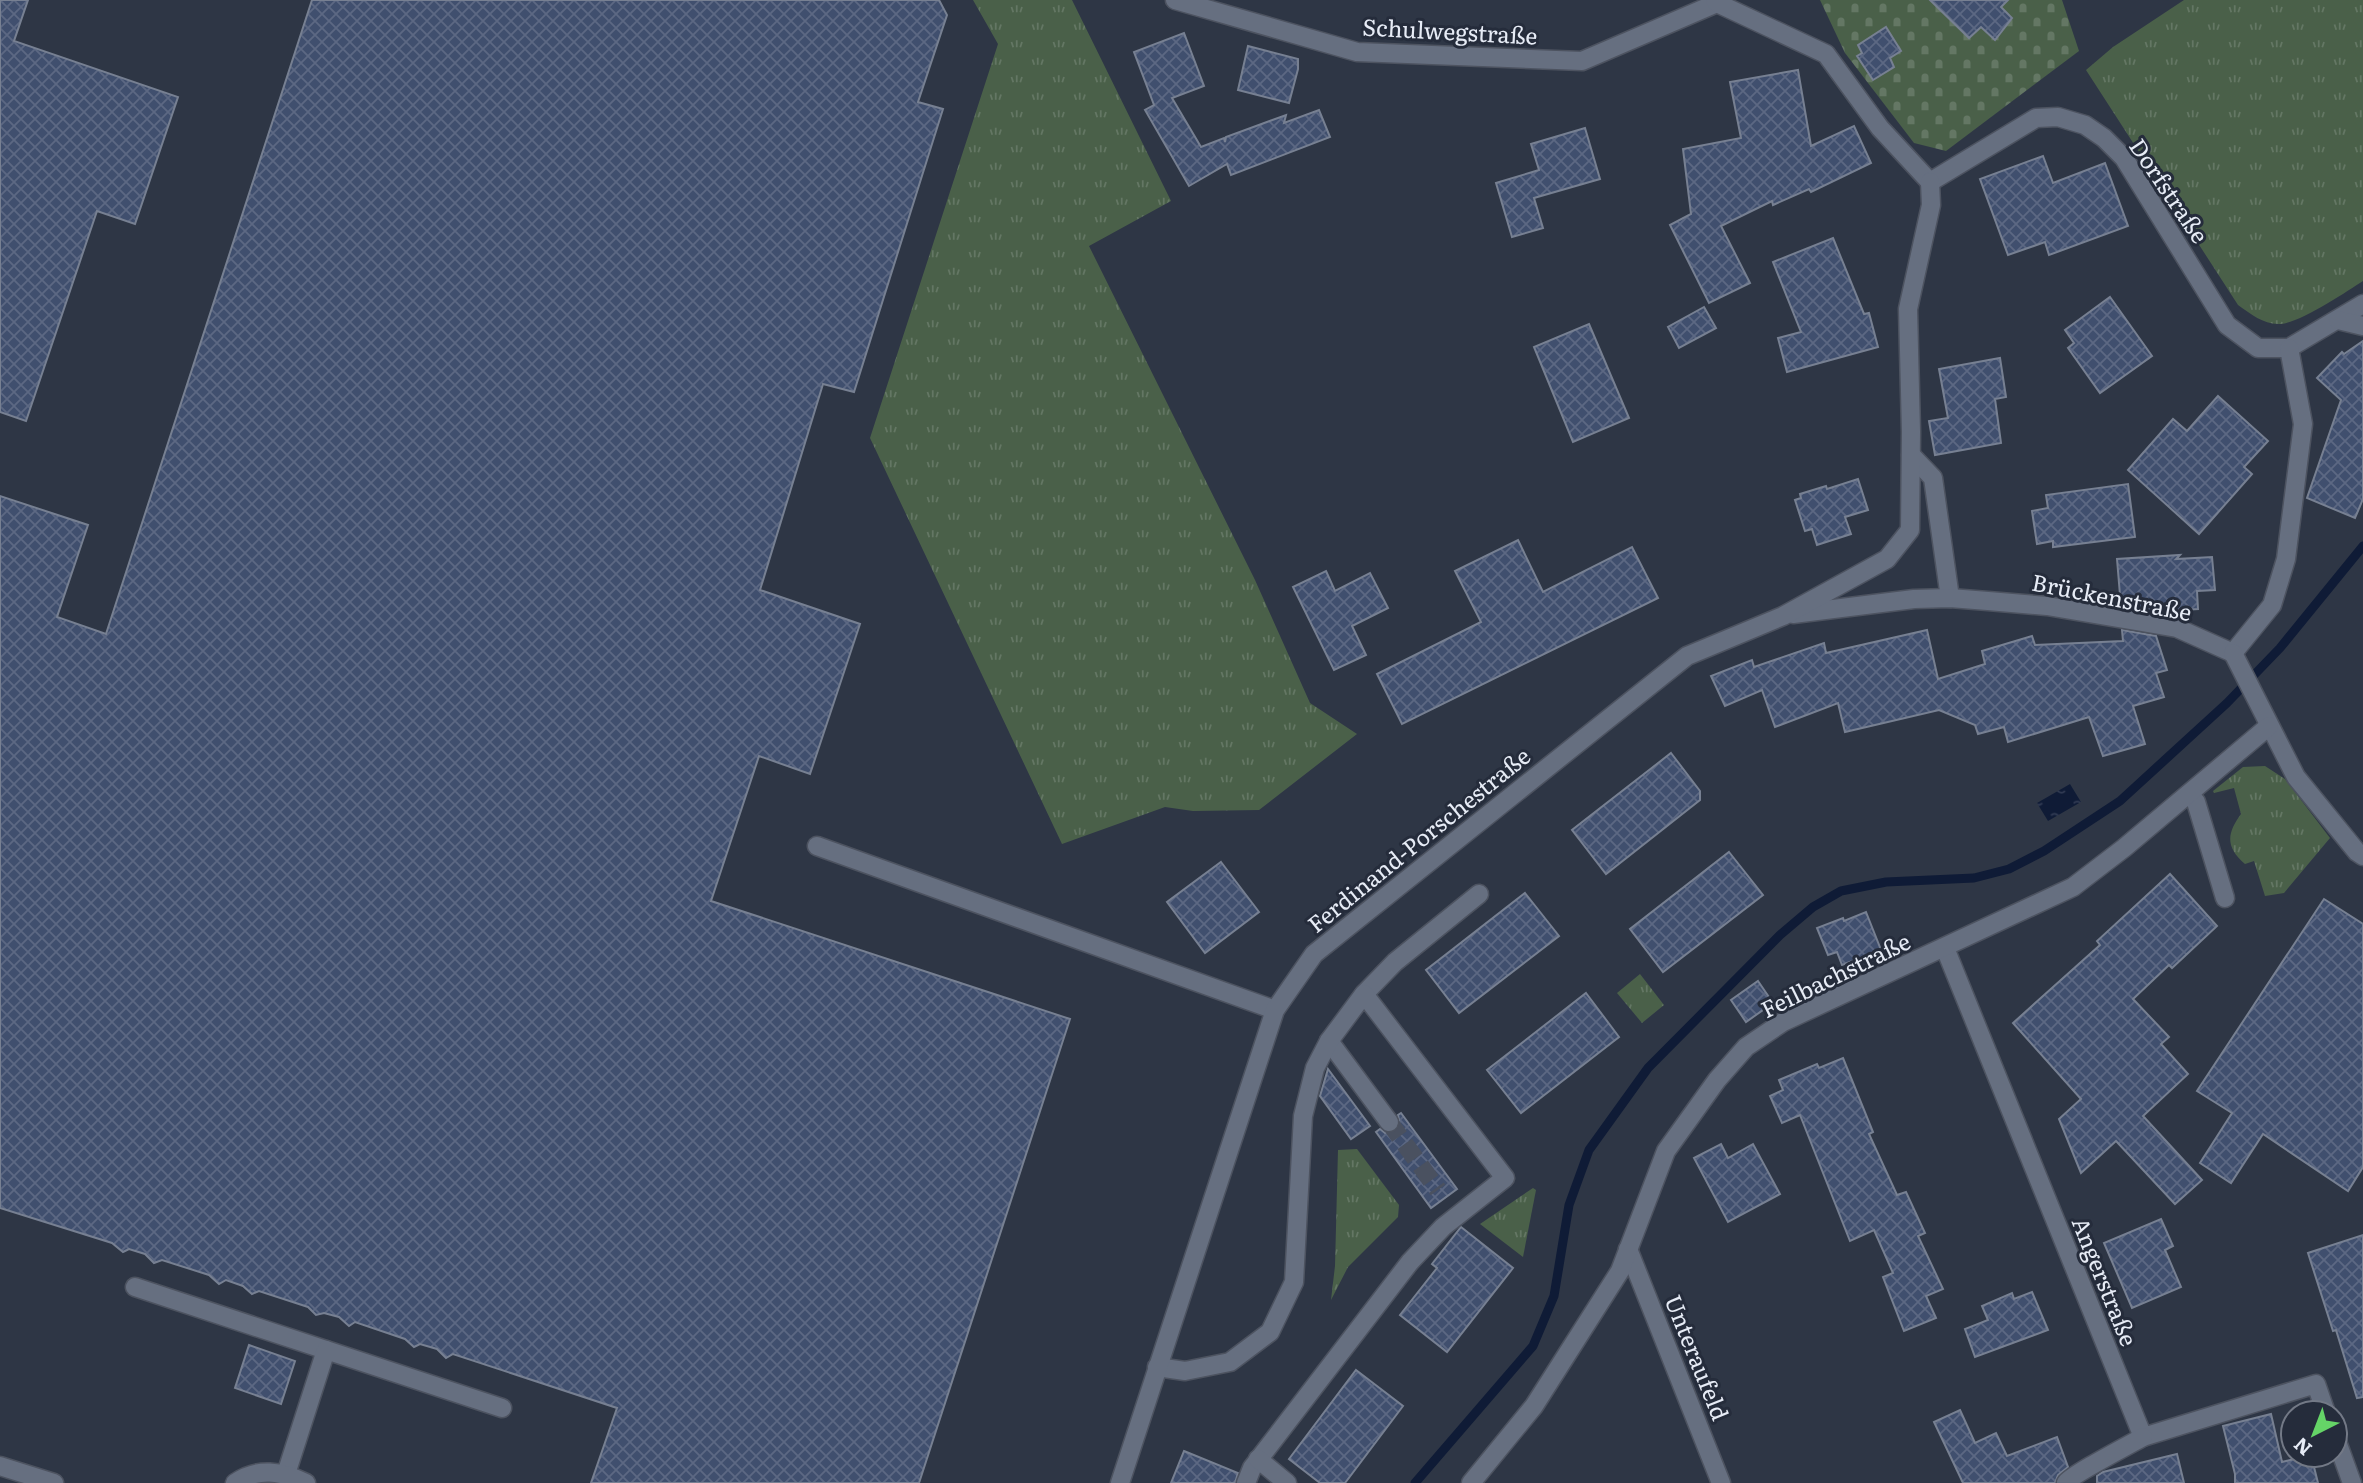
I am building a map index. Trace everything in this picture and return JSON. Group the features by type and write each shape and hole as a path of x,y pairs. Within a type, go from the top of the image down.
{"street":[{"name":"Schulwegstraße","path":"1175,0 1357,52 1582,61 1716,1 1826,54 1880,128 1930,182"},
{"name":"Dorfstraße","path":"1930,182 2036,118 2058,117 2085,125 2104,138 2124,158 2227,325 2258,348 2289,348"},
{"path":"1783,616 1888,559 1910,530 1908,309 1931,205 1930,182"},
{"path":"2363,304 2289,348 2302,425 2286,559 2272,604 2237,659 2296,777 2363,856"},
{"path":"2338,320 2363,326"},
{"path":"1911,456 1933,478 1950,598"},
{"name":"Brückenstraße","path":"1783,616 1914,599 1950,598 2047,606 2177,628 2237,659"},
{"name":"Ferdinand-Porschestraße","path":"1120,1483 1275,1010 1314,954 1687,656 1783,616"},
{"name":"Feilbachstraße","path":"1471,1483 1534,1406 1620,1271 1666,1151 1717,1080 1746,1047 1783,1022 2073,887 2269,726"},
{"path":"2189,794 2196,802 2225,898"},
{"path":"817,846 1275,1010"},
{"path":"1157,1367 1185,1371 1230,1362 1270,1332 1294,1282 1303,1116 1315,1068 1329,1041 1364,994 1395,962 1479,894"},
{"name":"Angerstraße","path":"1945,948 2143,1437"},
{"path":"1287,1483 1252,1470 1410,1262 1443,1227 1506,1178 1364,994"},
{"path":"1329,1041 1389,1122"},
{"name":"Unteraufeld","path":"1628,1249 1721,1483"},
{"path":"135,1287 502,1408"},
{"path":"286,1474 326,1350"},
{"path":"2066,1483 2078,1473 2143,1437 2316,1384 2321,1399"},
{"path":"0,1466 54,1483"},
{"path":"235,1483 244,1477 265,1471 286,1474 306,1483"}],"green space":[{"path":"973,0 1072,0 1171,201 1089,246 1255,580 1310,703 1357,734 1259,810 1193,811 1165,807 1062,844 870,438 998,44"},
{"path":"1820,0 2062,0 2079,51 1946,151 1914,143 1845,53"},
{"path":"2184,0 2363,0 2363,281 2321,307 2286,323 2267,322 2238,305 2086,70 2113,47"},
{"path":"2265,766 2285,779 2330,838 2284,893 2265,896 2254,861 2245,864 2231,846 2233,827 2241,814 2234,788 2214,793 2213,791 2243,767"},
{"path":"1640,974 1664,1005 1642,1023 1617,993"},
{"path":"1357,1149 1399,1205 1398,1217 1348,1267 1331,1300 1335,1266 1338,1150"},
{"path":"1533,1188 1536,1190 1523,1257 1480,1224"}],"water":[{"path":"2070,784 2081,802 2048,821 2037,803"}],"building":[{"path":"0,0 28,0 14,41 178,97 135,224 97,211 26,421 0,412"},
{"path":"312,0 939,0 947,15 918,102 943,109 854,392 823,384 760,590 860,624 810,774 759,756 711,901 1070,1019 919,1483 591,1483 617,1408 453,1354 446,1358 437,1349 420,1344 414,1347 405,1339 355,1322 349,1326 339,1317 324,1313 316,1315 308,1307 259,1291 252,1294 243,1286 226,1280 219,1284 209,1275 162,1260 154,1263 145,1254 129,1249 123,1252 112,1243 0,1208 0,496 88,525 57,617 106,634"},
{"path":"1930,0 2008,0 2001,7 2012,18 1995,40 1981,27 1969,38"},
{"path":"1886,27 1901,51 1890,58 1894,67 1873,80 1857,56 1862,53 1858,45"},
{"path":"1184,33 1204,86 1172,98 1201,147 1224,138 1225,142 1226,137 1286,115 1284,123 1319,110 1330,137 1231,175 1227,164 1189,186 1145,110 1154,105 1134,52"},
{"path":"1248,46 1298,59 1289,103 1238,90"},
{"path":"1798,70 1811,146 1854,126 1871,163 1811,192 1809,189 1773,205 1772,201 1721,226 1750,283 1709,303 1670,225 1691,214 1683,149 1741,138 1730,82"},
{"path":"1585,128 1600,179 1534,198 1543,228 1512,237 1496,183 1539,170 1531,144"},
{"path":"2043,156 2053,183 2105,163 2128,226 2049,255 2045,242 2008,255 1980,179"},
{"path":"1833,238 1864,314 1869,313 1878,347 1787,372 1778,338 1801,332 1773,262"},
{"path":"2110,297 2152,356 2100,393 2068,348 2074,343 2065,330"},
{"path":"1704,307 1716,328 1679,348 1668,327"},
{"path":"1589,324 1629,418 1573,442 1534,347"},
{"path":"2363,341 2363,499 2355,518 2307,498 2341,400 2317,378 2342,352 2344,354"},
{"path":"2000,358 2006,397 1995,399 2001,443 1935,455 1929,421 1948,418 1939,369"},
{"path":"2218,396 2268,441 2244,467 2252,474 2199,534 2128,470 2173,419 2187,431"},
{"path":"1858,479 1868,510 1845,517 1851,534 1817,545 1812,529 1805,531 1795,500 1801,498 1800,494"},
{"path":"2128,484 2135,537 2053,547 2053,541 2037,544 2032,511 2048,508 2046,495"},
{"path":"1518,540 1543,592 1632,547 1658,598 1402,724 1377,674 1481,622 1455,571"},
{"path":"2180,555 2176,559 2212,557 2215,590 2197,591 2198,609 2150,612 2121,607 2117,559"},
{"path":"1326,571 1335,591 1370,573 1388,608 1352,626 1366,655 1334,670 1293,587"},
{"path":"1927,630 1938,679 1985,664 1982,651 2032,636 2035,645 2123,641 2122,630 2156,636 2167,670 2156,673 2164,697 2133,706 2145,744 2103,756 2089,717 2008,742 2004,727 1978,734 1975,725 1939,710 1845,732 1838,703 1775,727 1762,690 1725,706 1711,676 1752,660 1754,667 1824,643 1826,653"},
{"path":"1671,753 1700,791 1700,800 1606,874 1572,830"},
{"path":"1729,852 1763,895 1663,972 1630,929"},
{"path":"1221,862 1259,912 1205,953 1167,902"},
{"path":"2170,874 2217,926 2172,968 2169,965 2133,999 2169,1037 2161,1044 2188,1074 2143,1116 2202,1180 2175,1204 2116,1141 2081,1173 2059,1119 2081,1099 2013,1023 2100,945 2097,941"},
{"path":"1525,893 1559,936 1459,1013 1426,970"},
{"path":"2324,899 2363,924 2363,1167 2348,1191 2263,1134 2231,1183 2200,1163 2232,1113 2197,1091"},
{"path":"1866,912 1881,950 1842,965 1837,952 1828,955 1817,928"},
{"path":"1758,981 1773,1003 1746,1022 1731,1000"},
{"path":"1586,993 1619,1037 1521,1113 1487,1070"},
{"path":"1843,1058 1873,1132 1869,1134 1897,1195 1906,1192 1925,1233 1918,1236 1943,1289 1926,1296 1936,1318 1904,1331 1883,1277 1893,1273 1874,1230 1850,1241 1800,1115 1782,1123 1770,1096 1783,1090 1779,1080 1817,1064 1819,1068"},
{"path":"1328,1069 1370,1126 1351,1139 1320,1096"},
{"path":"1401,1113 1457,1189 1431,1208 1376,1132 1380,1129 1385,1133 1395,1131 1400,1126 1398,1115"},
{"path":"1721,1144 1728,1158 1753,1144 1780,1194 1728,1222 1694,1158"},
{"path":"2161,1219 2173,1246 2165,1250 2181,1287 2132,1308 2104,1243"},
{"path":"1461,1227 1513,1268 1447,1352 1400,1315 1437,1268 1432,1264"},
{"path":"2363,1235 2363,1397 2357,1398 2308,1253"},
{"path":"2032,1292 2048,1330 1975,1357 1965,1329 1988,1320 1982,1306 2012,1293 2014,1299"},
{"path":"249,1345 295,1361 281,1404 235,1388"},
{"path":"1356,1370 1403,1406 1345,1483 1320,1483 1289,1459"},
{"path":"1960,1410 1975,1443 1996,1433 2007,1456 2057,1437 2068,1467 2058,1475 2055,1483 1963,1483 1934,1422"},
{"path":"2271,1414 2279,1449 2279,1469 2314,1469 2318,1483 2235,1483 2223,1426"},
{"path":"1184,1451 1238,1473 1235,1483 1171,1483"},
{"path":"2177,1454 2184,1483 2097,1483 2097,1476 2103,1472"}],"waterway":[{"path":"1415,1483 1533,1346 1554,1296 1569,1205 1589,1150 1648,1068 1780,935 1813,907 1841,891 1886,882 1974,878 2009,869 2044,851 2120,801 2227,703 2280,648 2363,546"}],"tunnel":[{"path":"1389,1122 1438,1190"}]}
